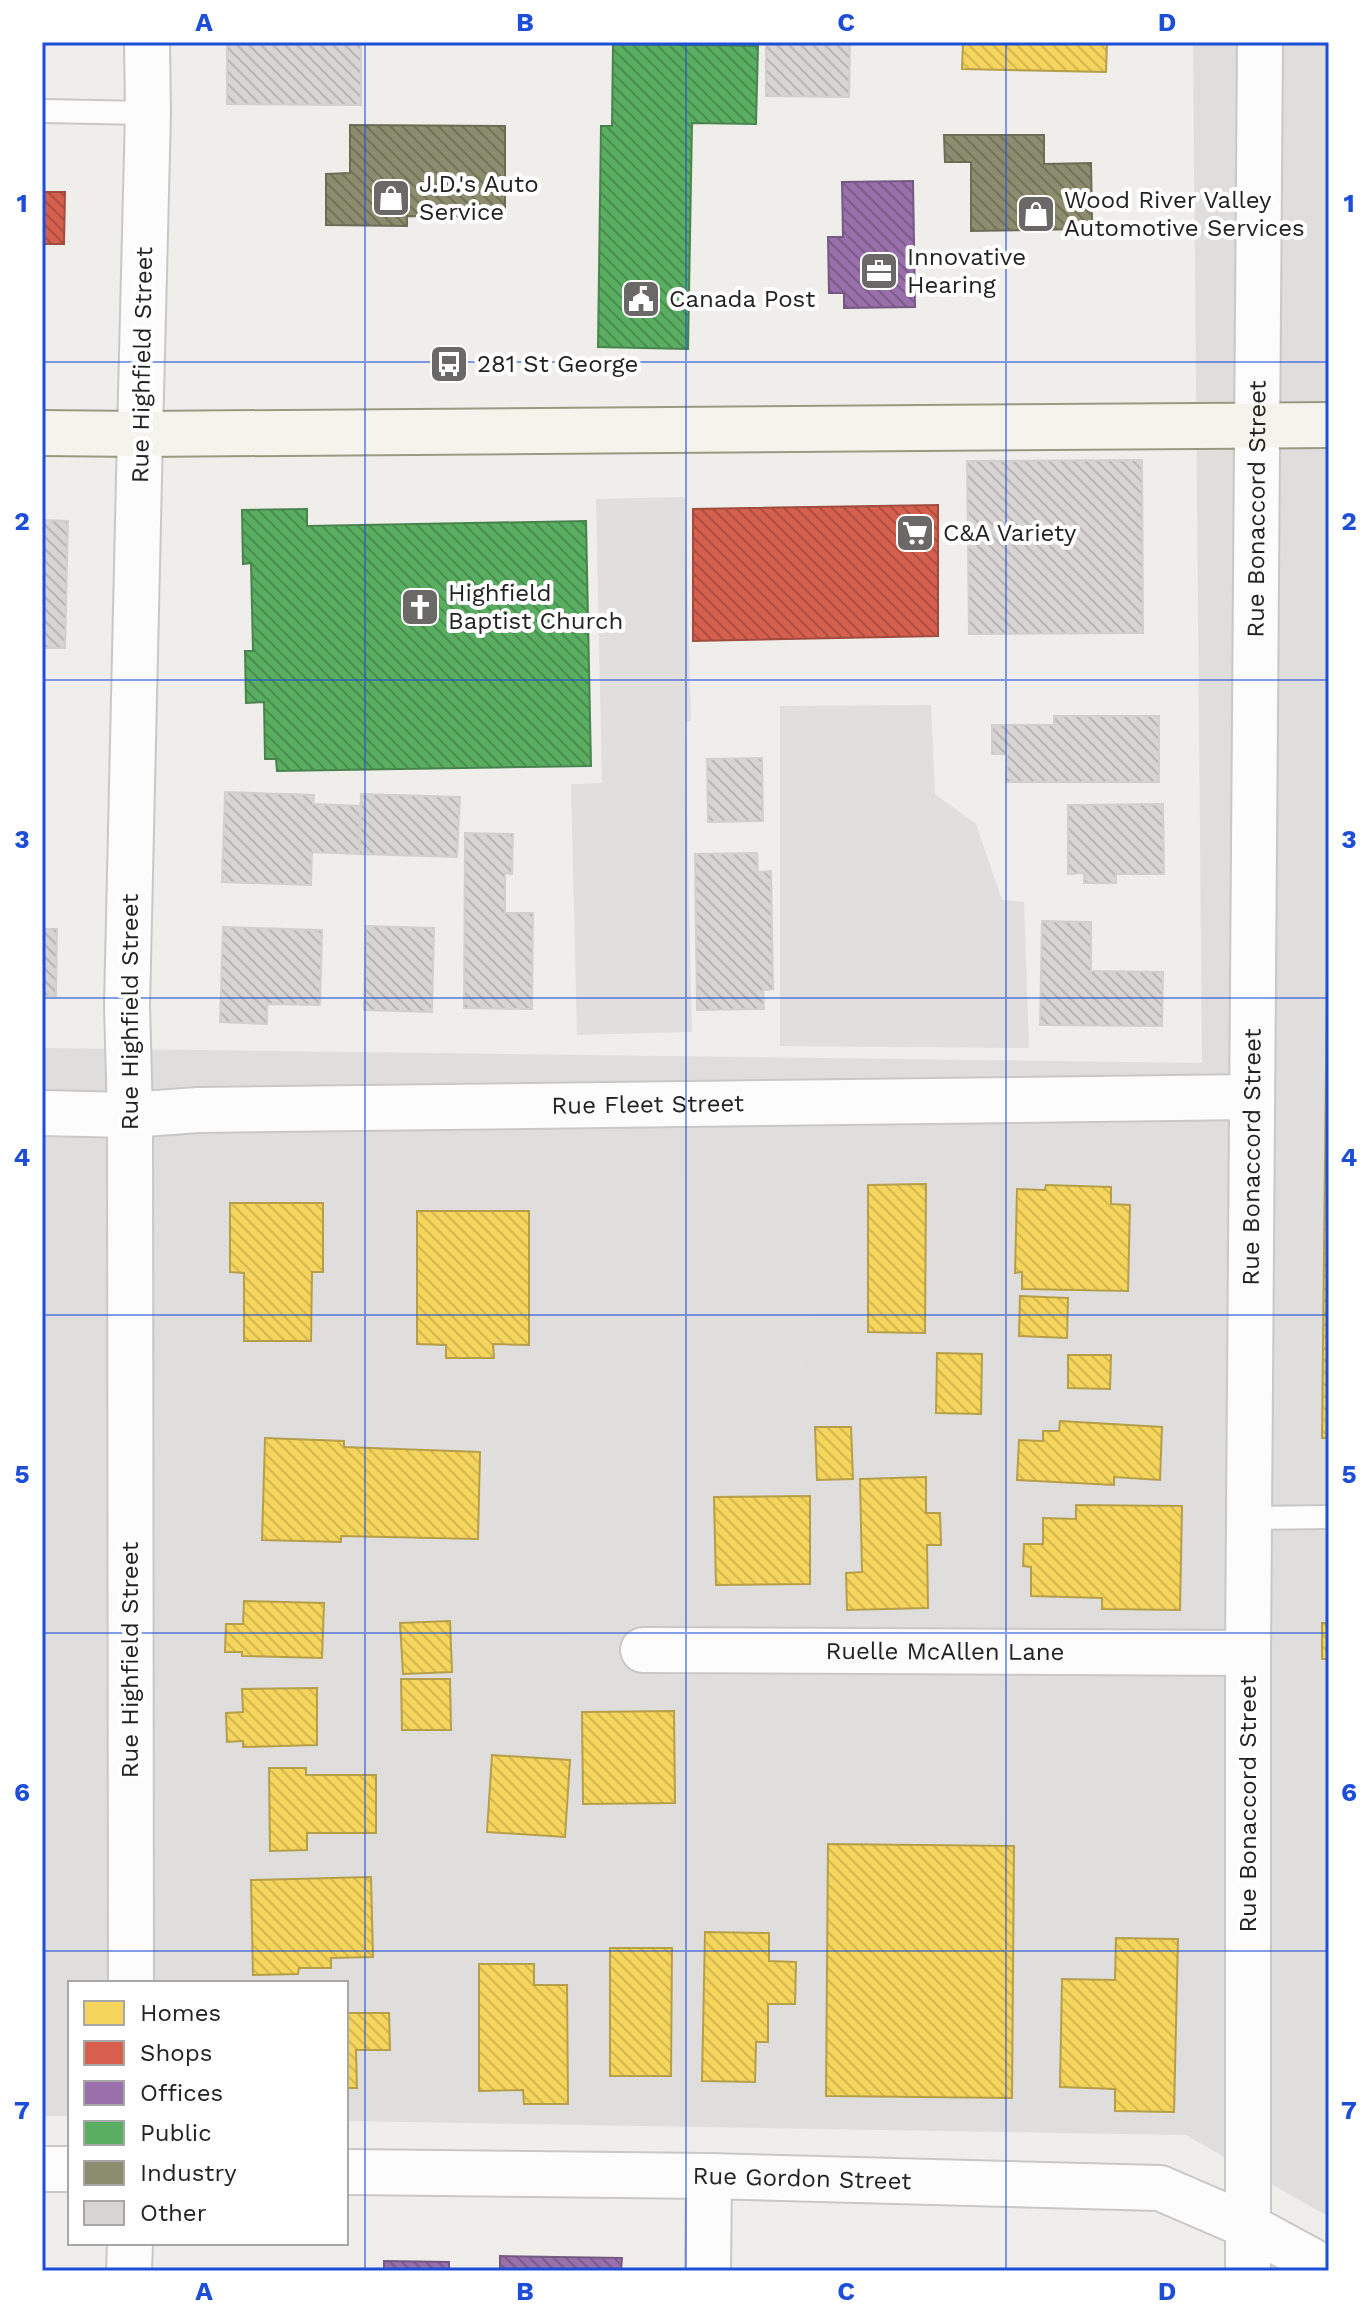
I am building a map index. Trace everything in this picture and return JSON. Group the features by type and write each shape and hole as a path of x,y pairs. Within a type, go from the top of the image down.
{"main road":[{"path":"42,433 1329,425"}],"street":[{"name":"Rue Highfield Street","path":"131,1981 130,1115 127,1006 148,113 147,42"},
{"name":"Rue Bonaccord Street","path":"1248,2271 1248,1653 1260,42"},
{"name":"Rue Fleet Street","path":"42,1113 130,1115 198,1110 1252,1097"},
{"name":"Ruelle McAllen Lane","path":"643,1650 1248,1653"},
{"path":"42,2169 68,2169"},
{"name":"Rue Gordon Street","path":"348,2172 709,2176 1160,2188 1248,2226 1329,2270"},
{"path":"708,2271 709,2176"},
{"path":"129,2271 130,2245"}],"lane":[{"path":"42,111 148,113"},
{"path":"1250,1518 1329,1517"}],"shaded area":[{"path":"1193,42 1329,42 1329,2217 1186,2135 348,2121 348,1981 68,1981 68,2116 42,2116 42,1048 1202,1063"},
{"path":"685,497 691,721 685,722 692,1032 577,1035 571,784 602,783 596,499"},
{"path":"931,705 935,794 976,824 1002,900 1024,902 1029,1048 780,1046 780,706"},
{"path":"808,1177 812,1354 773,1405 772,1492 709,1493 710,1615 569,1616 570,1730 477,1731 473,1361 538,1359 536,1178"},
{"path":"819,1690 1179,1697 1176,1818 817,1810"}],"building: Homes":[{"path":"963,42 1107,42 1106,72 962,69"},
{"path":"1329,791 1329,1438 1322,1438"},
{"path":"926,1184 925,1333 868,1332 868,1185"},
{"path":"1046,1185 1111,1187 1111,1204 1130,1205 1128,1291 1022,1289 1022,1272 1015,1273 1017,1189 1045,1190"},
{"path":"230,1203 323,1203 323,1272 312,1272 311,1341 244,1341 244,1273 230,1272"},
{"path":"417,1211 529,1211 529,1345 493,1344 494,1358 446,1358 446,1345 417,1344"},
{"path":"1020,1296 1068,1298 1067,1338 1019,1336"},
{"path":"937,1353 982,1354 981,1414 936,1413"},
{"path":"1068,1355 1111,1355 1110,1389 1068,1388"},
{"path":"1060,1421 1162,1427 1160,1480 1114,1477 1114,1485 1017,1480 1019,1440 1043,1441 1043,1431 1059,1431"},
{"path":"815,1427 851,1427 853,1479 817,1480"},
{"path":"265,1438 344,1441 344,1447 480,1452 478,1539 341,1536 341,1542 262,1540"},
{"path":"926,1477 926,1513 940,1513 941,1545 927,1545 928,1608 847,1610 846,1573 862,1572 860,1479"},
{"path":"810,1496 810,1584 716,1585 714,1497"},
{"path":"1076,1505 1182,1506 1180,1610 1102,1609 1102,1598 1031,1596 1031,1567 1023,1566 1024,1544 1043,1544 1043,1518 1076,1519"},
{"path":"244,1601 324,1603 322,1658 242,1656 242,1652 225,1652 226,1624 243,1624"},
{"path":"450,1621 452,1672 403,1674 400,1623"},
{"path":"1322,1623 1329,1623 1329,1659 1322,1659"},
{"path":"401,1679 450,1679 451,1730 402,1730"},
{"path":"317,1688 317,1745 243,1747 243,1741 227,1742 226,1713 243,1712 242,1689"},
{"path":"674,1711 675,1803 583,1804 582,1712"},
{"path":"492,1755 570,1760 565,1837 487,1832"},
{"path":"269,1768 306,1768 306,1775 376,1775 376,1833 307,1833 307,1850 270,1851"},
{"path":"828,1844 1014,1846 1012,2098 826,2096"},
{"path":"371,1877 373,1957 331,1958 331,1968 299,1968 298,1974 253,1975 251,1880"},
{"path":"705,1932 769,1933 769,1961 796,1962 795,2004 768,2004 768,2042 756,2042 755,2082 702,2081"},
{"path":"1116,1938 1178,1939 1174,2112 1115,2111 1115,2089 1060,2087 1062,1979 1115,1980"},
{"path":"610,1948 672,1948 671,2076 610,2076"},
{"path":"479,1964 534,1964 534,1985 567,1985 568,2104 524,2104 523,2090 479,2091"},
{"path":"348,2013 389,2013 390,2050 356,2050 357,2088 348,2088"}],"building: Shops":[{"path":"42,192 65,192 64,244 42,244"},
{"path":"938,505 938,636 693,641 693,509"}],"building: Offices":[{"path":"913,181 915,307 844,308 844,293 829,293 828,237 843,237 842,182"},
{"path":"500,2256 622,2258 621,2271 500,2271"},
{"path":"384,2261 449,2262 449,2271 384,2271"}],"building: Public":[{"path":"613,44 758,46 756,124 692,123 688,349 598,347 601,126 612,126"},
{"name":"Highfield Baptist Church","path":"307,509 307,526 586,521 591,766 277,771 276,759 265,759 264,702 246,703 245,651 253,651 251,563 243,564 242,510"}],"building: Industry":[{"path":"350,125 505,126 505,217 407,216 407,226 326,225 326,174 350,173"},
{"path":"944,135 1044,135 1044,164 1091,163 1092,220 1082,229 971,231 971,162 945,162"}],"building: Other":[{"path":"227,42 361,42 361,105 227,104"},
{"path":"766,42 850,42 849,97 766,96"},
{"path":"1142,460 1143,633 969,634 967,461"},
{"path":"42,520 68,521 65,648 42,648"},
{"path":"1054,716 1159,716 1159,782 1006,782 1007,754 992,754 992,725 1054,725"},
{"path":"762,758 763,821 708,822 707,759"},
{"path":"225,792 314,795 313,804 361,806 359,854 312,852 311,885 222,882"},
{"path":"361,794 460,797 457,857 359,854"},
{"path":"1163,804 1164,874 1116,874 1116,883 1084,883 1084,873 1068,874 1068,805"},
{"path":"465,833 513,834 512,874 505,873 505,913 533,913 532,1009 464,1008"},
{"path":"757,853 758,872 771,871 773,989 763,990 764,1009 697,1010 695,854"},
{"path":"1042,921 1091,922 1091,971 1163,972 1162,1026 1040,1025"},
{"path":"366,926 434,928 432,1012 364,1010"},
{"path":"223,927 322,930 320,1005 267,1004 267,1024 220,1022"},
{"path":"42,929 57,929 56,996 42,996"}],"place":[{"name":"J.D.'s Auto Service","path":"391,198"},
{"name":"Wood River Valley Automotive Services","path":"1036,214"},
{"name":"Innovative Hearing","path":"879,271"},
{"name":"Canada Post","path":"641,299"},
{"name":"281 St George","path":"449,364"},
{"name":"C&A Variety","path":"915,533"},
{"name":"Highfield Baptist Church","path":"420,607"}]}
